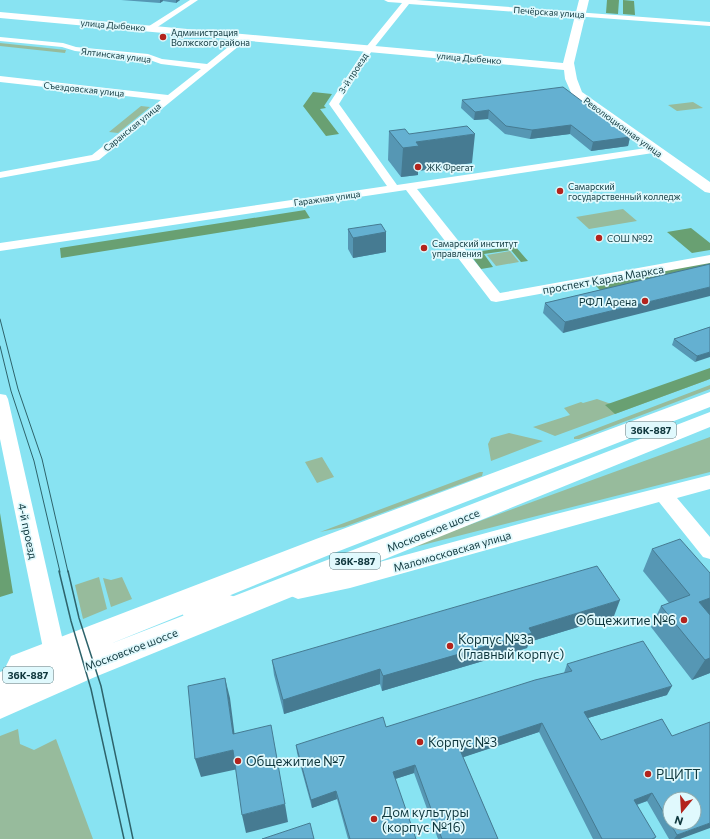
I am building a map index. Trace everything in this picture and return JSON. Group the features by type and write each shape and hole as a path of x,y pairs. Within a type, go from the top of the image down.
{"main road":[{"path":"568,65 584,0"},
{"name":"улица Дыбенко","path":"0,15 568,65"},
{"name":"Революционная улица","path":"568,65 577,94 653,150 710,189"},
{"name":"Московское шоссе","path":"0,704 57,664 325,546 710,399"},
{"name":"Московское шоссе","path":"0,686 710,408"},
{"name":"Московское шоссе","path":"0,674 57,664 270,595 710,419"}],"street":[{"path":"150,28 195,0"},
{"name":"Печёрская улица","path":"388,0 710,24"},
{"name":"3-й проезд","path":"394,188 334,104 376,48 407,1"},
{"name":"Саранская улица","path":"0,175 95,158 246,37"},
{"name":"Ялтинская улица","path":"0,38 64,45 75,49 148,57 161,61 209,67"},
{"name":"Съездовская улица","path":"0,79 168,98"},
{"name":"Гаражная улица","path":"0,247 653,150"},
{"name":"проспект Карла Маркса","path":"408,186 496,298 710,259"},
{"name":"4-й проезд","path":"0,399 57,664"},
{"name":"Маломосковская улица","path":"192,610 350,579 710,482"},
{"path":"663,494 710,551"}],"green space":[{"path":"607,0 619,0 618,14 606,13"},
{"path":"623,0 634,1 635,15 623,14"},
{"path":"0,43 66,50 65,53 0,46"},
{"path":"313,92 332,94 324,106 326,108 320,109 339,134 326,136 303,106"},
{"path":"693,102 703,108 677,111 668,105"},
{"path":"141,106 150,107 118,133 109,132"},
{"path":"623,209 637,221 589,229 576,217"},
{"path":"305,210 310,218 61,258 60,248"},
{"path":"691,228 710,243 710,250 692,253 667,232"},
{"path":"515,246 528,261 521,262 511,250 484,254 493,267 481,269 469,253"},
{"path":"510,251 519,262 496,266 487,255"},
{"path":"710,262 710,270 604,294 594,284"},
{"path":"710,368 710,379 615,414 605,405"},
{"path":"710,379 555,436 533,427 570,415 564,408 581,402 583,403 597,399 614,405"},
{"path":"710,385 710,389 579,439 574,439 574,437"},
{"path":"509,433 543,441 491,461 488,444 491,438"},
{"path":"710,437 710,472 395,552"},
{"path":"322,457 334,477 317,483 305,462"},
{"path":"483,472 482,476 344,527 320,532"},
{"path":"0,513 13,593 0,597"},
{"path":"99,577 107,609 83,619 75,585"},
{"path":"122,577 132,599 111,607 103,578 111,580"},
{"path":"18,729 20,744 34,750 56,739 93,839 0,839 0,736"}],"building":[{"path":"563,87 630,137 593,142 571,125 532,130 506,126 489,110 475,112 462,100"},
{"path":"467,126 475,134 416,142 419,146 403,148 389,131 405,129 409,134"},
{"path":"381,224 386,232 353,238 348,229"},
{"path":"710,264 710,287 565,322 545,303"},
{"path":"710,327 710,352 697,356 674,339"},
{"path":"680,539 710,573 710,598 699,602 710,615 710,658 705,660 661,606 690,595 652,549"},
{"name":"Корпус №3a (Главный корпус)","path":"597,566 620,600 529,628 532,633 383,676 380,669 283,700 272,660"},
{"name":"Корпус №3","path":"643,641 672,686 584,712 601,740 662,719 672,736 710,722 710,823 702,826 702,791 662,791 662,810 652,793 634,800 656,837 652,839 602,839 542,723 460,750 498,839 442,839 415,765 393,772 416,839 350,839 336,791 311,800 296,745 383,717 386,727 535,680 572,671 567,664"},
{"name":"Общежитие №7","path":"225,678 233,734 271,725 285,804 242,815 233,750 195,759 188,686"},
{"path":"310,823 314,839 262,839"},
{"name":"Корпус №3","path":"675,831 688,831 677,835"}],"tram line":[{"path":"0,319 18,389 42,459 68,572"},
{"path":"0,346 11,391 34,461 60,572"},
{"path":"59,571 71,621 91,689 124,839"},
{"path":"68,571 79,618 101,686 133,839"}],"place":[{"name":"Администрация Волжского района","path":"163,37"},
{"name":"ЖК Фрегат","path":"418,167"},
{"name":"Самарский государственный колледж","path":"560,191"},
{"name":"СОШ №92","path":"599,238"},
{"name":"Самарский институт управления","path":"424,248"},
{"name":"РФЛ Арена","path":"645,301"},
{"name":"Общежитие №6","path":"684,620"},
{"name":"Корпус №3a (Главный корпус)","path":"450,646"},
{"name":"Корпус №3","path":"420,742"},
{"name":"Общежитие №7","path":"238,761"},
{"name":"РЦИТТ","path":"648,774"},
{"name":"Дом культуры (корпус №16)","path":"374,819"}]}
